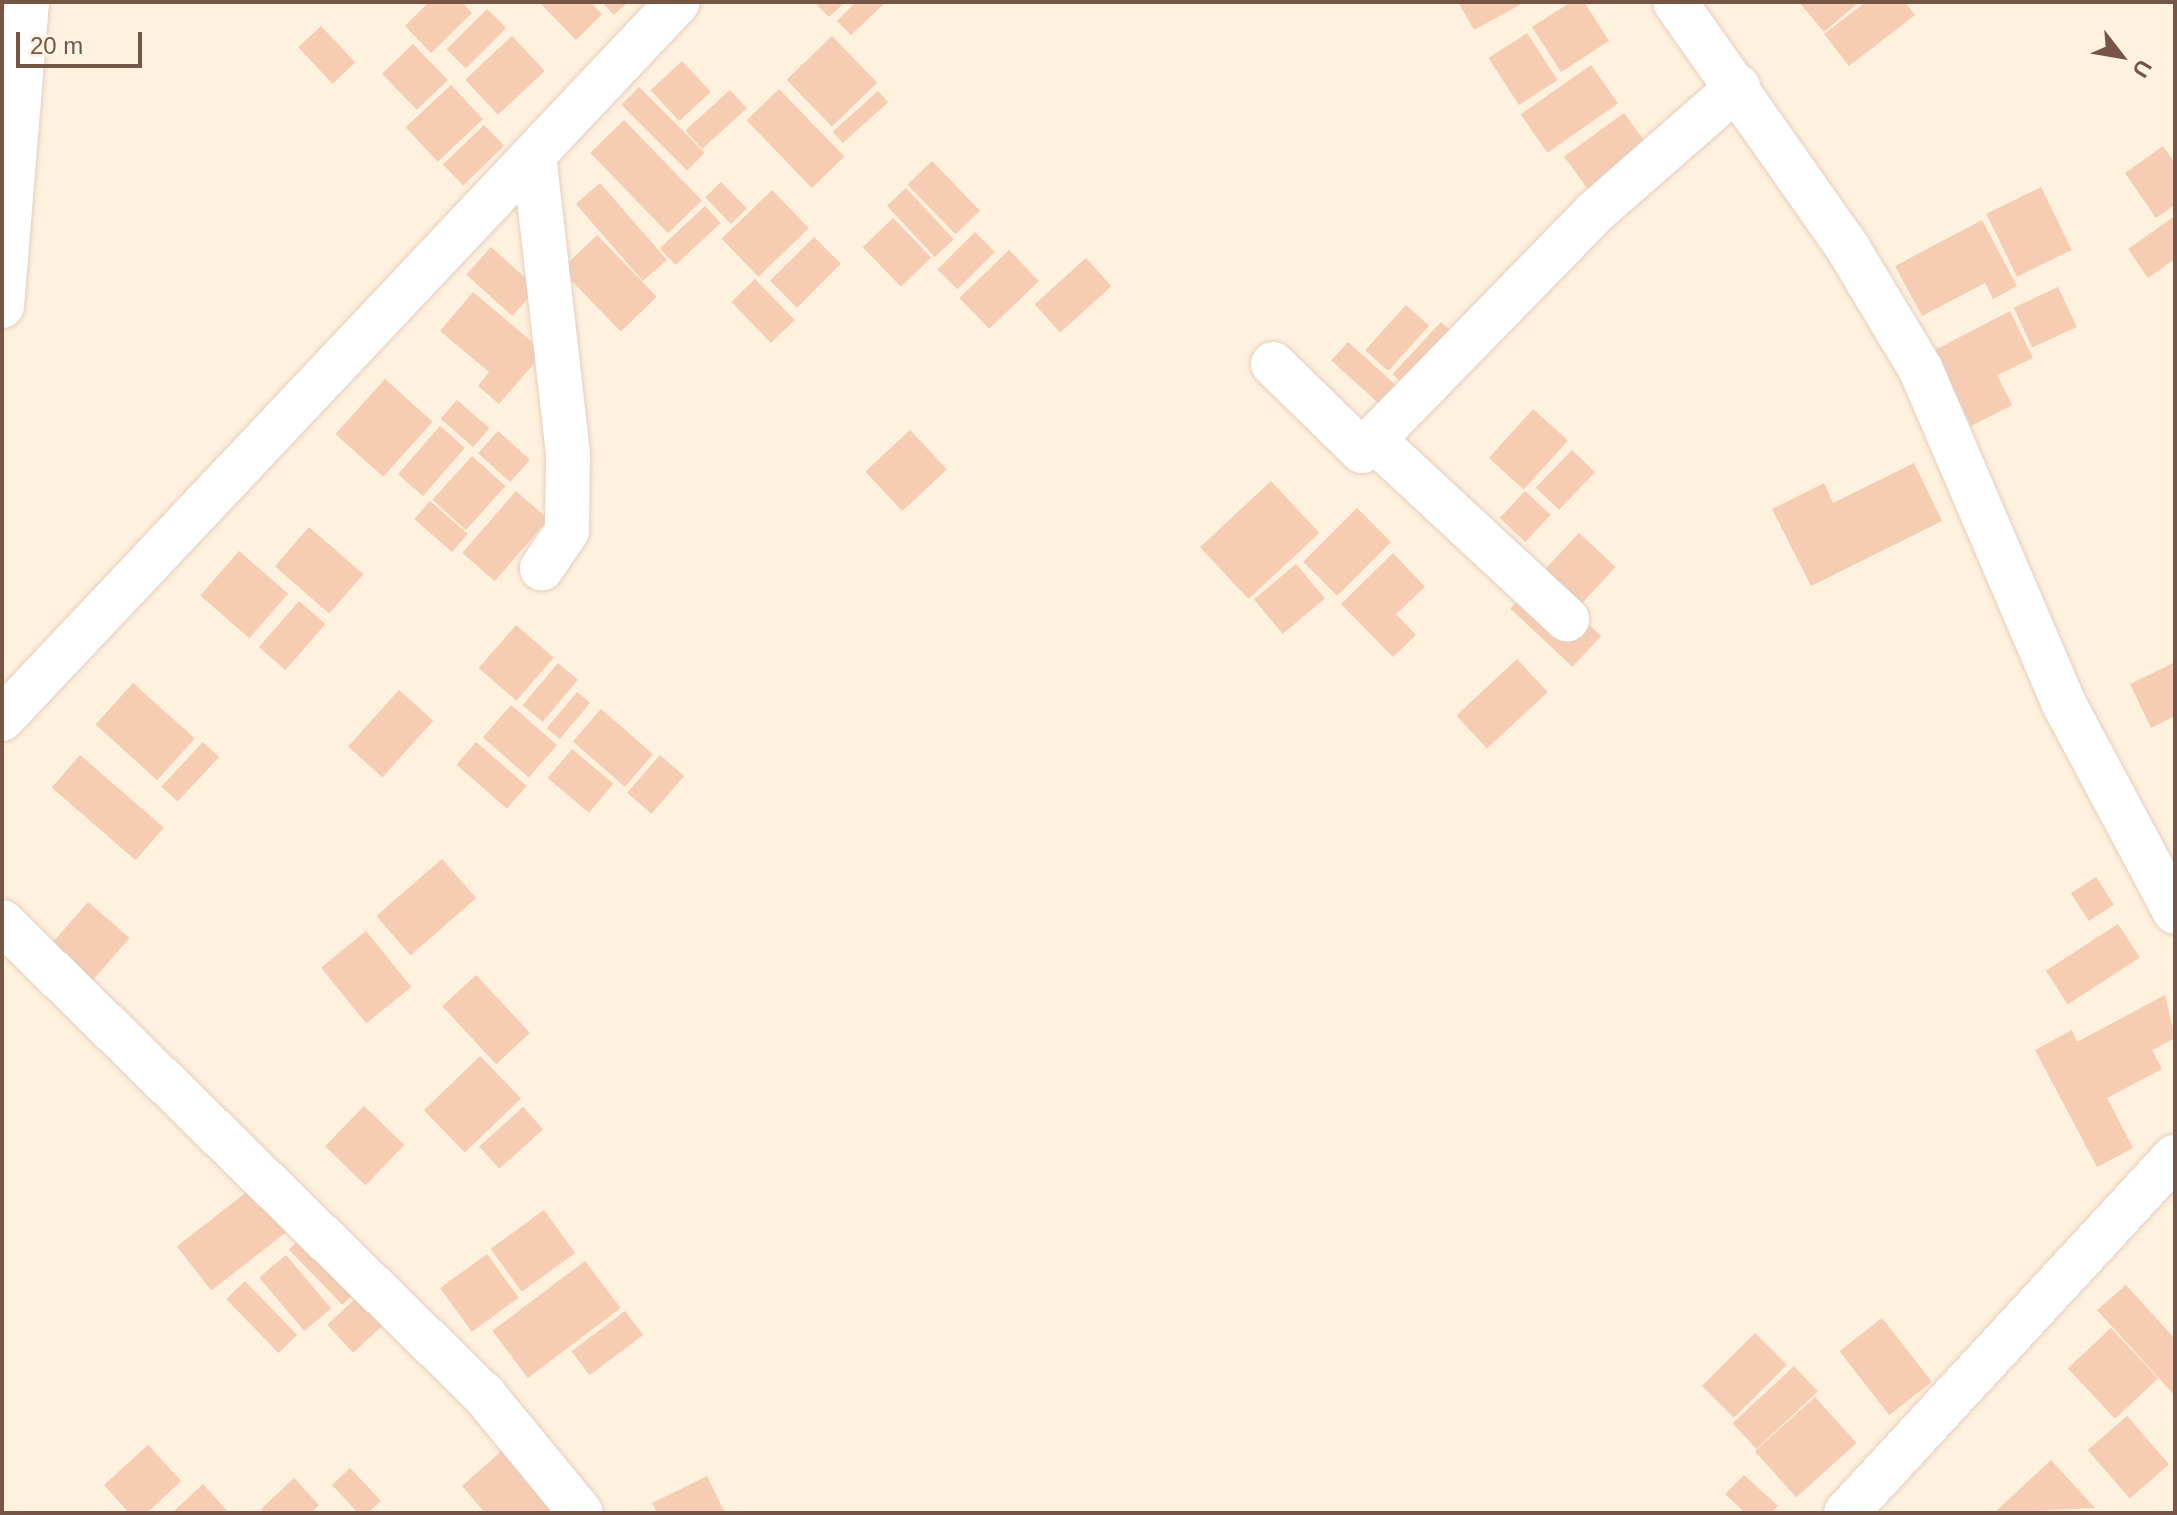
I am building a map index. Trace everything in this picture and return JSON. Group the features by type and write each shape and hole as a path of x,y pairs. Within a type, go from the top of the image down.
{"street":[{"path":"2,306 27,2"},
{"path":"2,719 678,2"},
{"path":"1675,2 1738,87 1921,370 2063,702 2175,912"},
{"path":"1273,364 1362,451 1595,212 1738,87"},
{"path":"534,155 568,455 567,531 542,568"},
{"path":"1373,439 1567,619"},
{"path":"2,922 485,1396 581,1513"},
{"path":"1846,1513 2175,1156"}],"building":[{"path":"429,2 462,2 472,13 431,53 405,26"},
{"path":"539,2 590,2 602,14 576,40"},
{"path":"602,2 628,2 614,15"},
{"path":"814,2 845,2 829,17"},
{"path":"856,2 886,2 851,35 837,21"},
{"path":"1458,2 1525,2 1474,30"},
{"path":"1571,2 1584,2 1609,41 1561,72 1532,27"},
{"path":"1799,2 1859,2 1824,32"},
{"path":"1866,2 1905,2 1915,15 1849,66 1824,34"},
{"path":"487,9 506,28 466,68 447,49"},
{"path":"321,26 355,63 332,84 298,47"},
{"path":"1527,33 1557,80 1519,105 1488,58"},
{"path":"512,36 545,71 498,115 465,80"},
{"path":"832,36 877,83 832,127 787,80"},
{"path":"413,44 448,80 417,110 382,74"},
{"path":"682,61 711,92 679,121 651,90"},
{"path":"1591,65 1618,104 1548,153 1521,114"},
{"path":"451,85 483,119 438,162 406,127"},
{"path":"639,87 705,153 687,170 621,105"},
{"path":"779,89 844,157 812,188 747,120"},
{"path":"730,90 747,109 702,149 685,130"},
{"path":"878,91 888,102 843,143 833,132"},
{"path":"1624,113 1652,151 1592,195 1564,156"},
{"path":"624,120 702,201 668,233 590,153"},
{"path":"484,125 504,146 463,185 443,165"},
{"path":"2163,146 2175,163 2175,205 2156,218 2125,173"},
{"path":"932,161 980,211 955,234 908,185"},
{"path":"721,182 747,209 731,224 705,197"},
{"path":"600,183 667,260 643,281 576,204"},
{"path":"2041,187 2072,250 2017,277 1986,214"},
{"path":"906,188 954,239 935,257 887,206"},
{"path":"772,190 809,228 758,277 722,239"},
{"path":"705,206 721,223 675,265 660,248"},
{"path":"2175,216 2175,259 2148,278 2128,249"},
{"path":"893,218 931,258 901,287 863,247"},
{"path":"1982,220 2017,286 1993,299 1985,283 1922,316 1895,266"},
{"path":"975,232 995,252 957,289 938,269"},
{"path":"597,235 657,297 621,332 561,270"},
{"path":"814,237 841,264 797,308 770,281"},
{"path":"491,247 537,288 512,316 466,274"},
{"path":"1009,250 1039,281 989,329 959,298"},
{"path":"1086,258 1111,286 1060,332 1035,304"},
{"path":"755,279 795,320 771,343 731,302"},
{"path":"2058,287 2077,327 2032,348 2014,308"},
{"path":"473,292 544,352 499,404 478,386 489,372 440,331"},
{"path":"1406,305 1429,326 1388,371 1365,350"},
{"path":"2010,311 2033,358 1997,375 2012,405 1971,426 1935,350"},
{"path":"1441,322 1467,346 1418,398 1393,374"},
{"path":"1348,342 1414,402 1397,420 1331,361"},
{"path":"385,379 433,422 383,477 335,434"},
{"path":"457,400 489,428 473,447 441,419"},
{"path":"1533,409 1568,440 1524,489 1489,458"},
{"path":"440,426 465,448 423,496 398,474"},
{"path":"910,430 947,469 902,511 865,472"},
{"path":"498,431 530,460 510,482 478,453"},
{"path":"1572,450 1595,472 1559,510 1536,487"},
{"path":"472,456 505,486 466,530 433,500"},
{"path":"1914,463 1942,521 1811,586 1772,509 1824,483 1833,503"},
{"path":"1271,481 1319,533 1248,599 1200,547"},
{"path":"516,491 548,519 495,581 462,553"},
{"path":"1525,491 1551,515 1525,542 1500,518"},
{"path":"430,501 468,534 452,552 414,519"},
{"path":"1357,508 1391,542 1337,596 1303,562"},
{"path":"309,527 363,574 329,613 275,566"},
{"path":"1579,533 1616,567 1579,607 1542,572"},
{"path":"239,551 288,594 249,638 200,596"},
{"path":"1393,553 1425,587 1396,614 1416,635 1393,657 1341,604"},
{"path":"1296,564 1325,598 1283,634 1254,599"},
{"path":"1539,578 1601,636 1573,667 1510,609"},
{"path":"299,601 325,624 285,670 259,647"},
{"path":"516,625 554,658 516,701 479,668"},
{"path":"1517,659 1548,692 1487,749 1456,716"},
{"path":"2175,662 2175,716 2151,728 2130,684"},
{"path":"558,663 578,680 543,722 523,705"},
{"path":"133,683 195,739 157,780 96,725"},
{"path":"399,690 433,721 382,777 348,746"},
{"path":"577,692 590,703 560,739 547,728"},
{"path":"511,705 557,745 529,777 483,737"},
{"path":"601,709 653,754 625,787 573,741"},
{"path":"203,742 219,757 177,802 161,787"},
{"path":"476,742 527,786 507,809 456,765"},
{"path":"572,749 613,784 589,813 548,778"},
{"path":"80,755 164,828 136,860 52,787"},
{"path":"660,755 684,776 651,814 627,793"},
{"path":"442,859 476,898 410,955 376,916"},
{"path":"2096,877 2114,905 2089,921 2071,893"},
{"path":"88,902 130,938 93,980 51,944"},
{"path":"2118,924 2140,958 2068,1004 2046,971"},
{"path":"366,931 411,987 366,1023 321,968"},
{"path":"476,975 530,1033 496,1064 442,1006"},
{"path":"2165,995 2175,1038 2152,1050 2162,1069 2107,1098 2133,1148 2097,1167 2035,1050 2072,1030 2077,1042"},
{"path":"480,1056 521,1098 465,1153 424,1110"},
{"path":"364,1106 404,1145 365,1185 325,1146"},
{"path":"523,1107 543,1129 499,1169 479,1146"},
{"path":"262,1180 296,1224 211,1291 177,1246"},
{"path":"544,1210 575,1253 522,1292 491,1249"},
{"path":"309,1230 362,1285 342,1305 289,1249"},
{"path":"487,1254 519,1298 472,1332 440,1288"},
{"path":"286,1255 331,1309 304,1331 259,1277"},
{"path":"585,1261 621,1308 528,1378 492,1331"},
{"path":"245,1281 297,1335 278,1353 226,1299"},
{"path":"2126,1285 2175,1339 2175,1396 2097,1310"},
{"path":"369,1286 395,1314 353,1353 327,1325"},
{"path":"625,1311 643,1335 590,1375 571,1351"},
{"path":"1882,1318 1932,1382 1889,1415 1839,1351"},
{"path":"2111,1328 2158,1378 2115,1419 2068,1368"},
{"path":"1755,1333 1787,1365 1734,1418 1702,1386"},
{"path":"1794,1366 1818,1392 1756,1449 1733,1423"},
{"path":"1815,1397 1856,1443 1796,1497 1755,1451"},
{"path":"2127,1416 2169,1464 2130,1498 2088,1450"},
{"path":"148,1445 181,1481 147,1513 129,1513 104,1485"},
{"path":"505,1448 561,1513 485,1513 462,1486"},
{"path":"2051,1460 2095,1508 1994,1513"},
{"path":"350,1468 381,1501 368,1513 358,1513 332,1485"},
{"path":"1744,1475 1778,1506 1771,1513 1745,1513 1725,1494"},
{"path":"707,1476 725,1513 657,1513 652,1503"},
{"path":"294,1478 319,1505 311,1513 265,1513 261,1509"},
{"path":"203,1484 229,1513 172,1513"}]}
